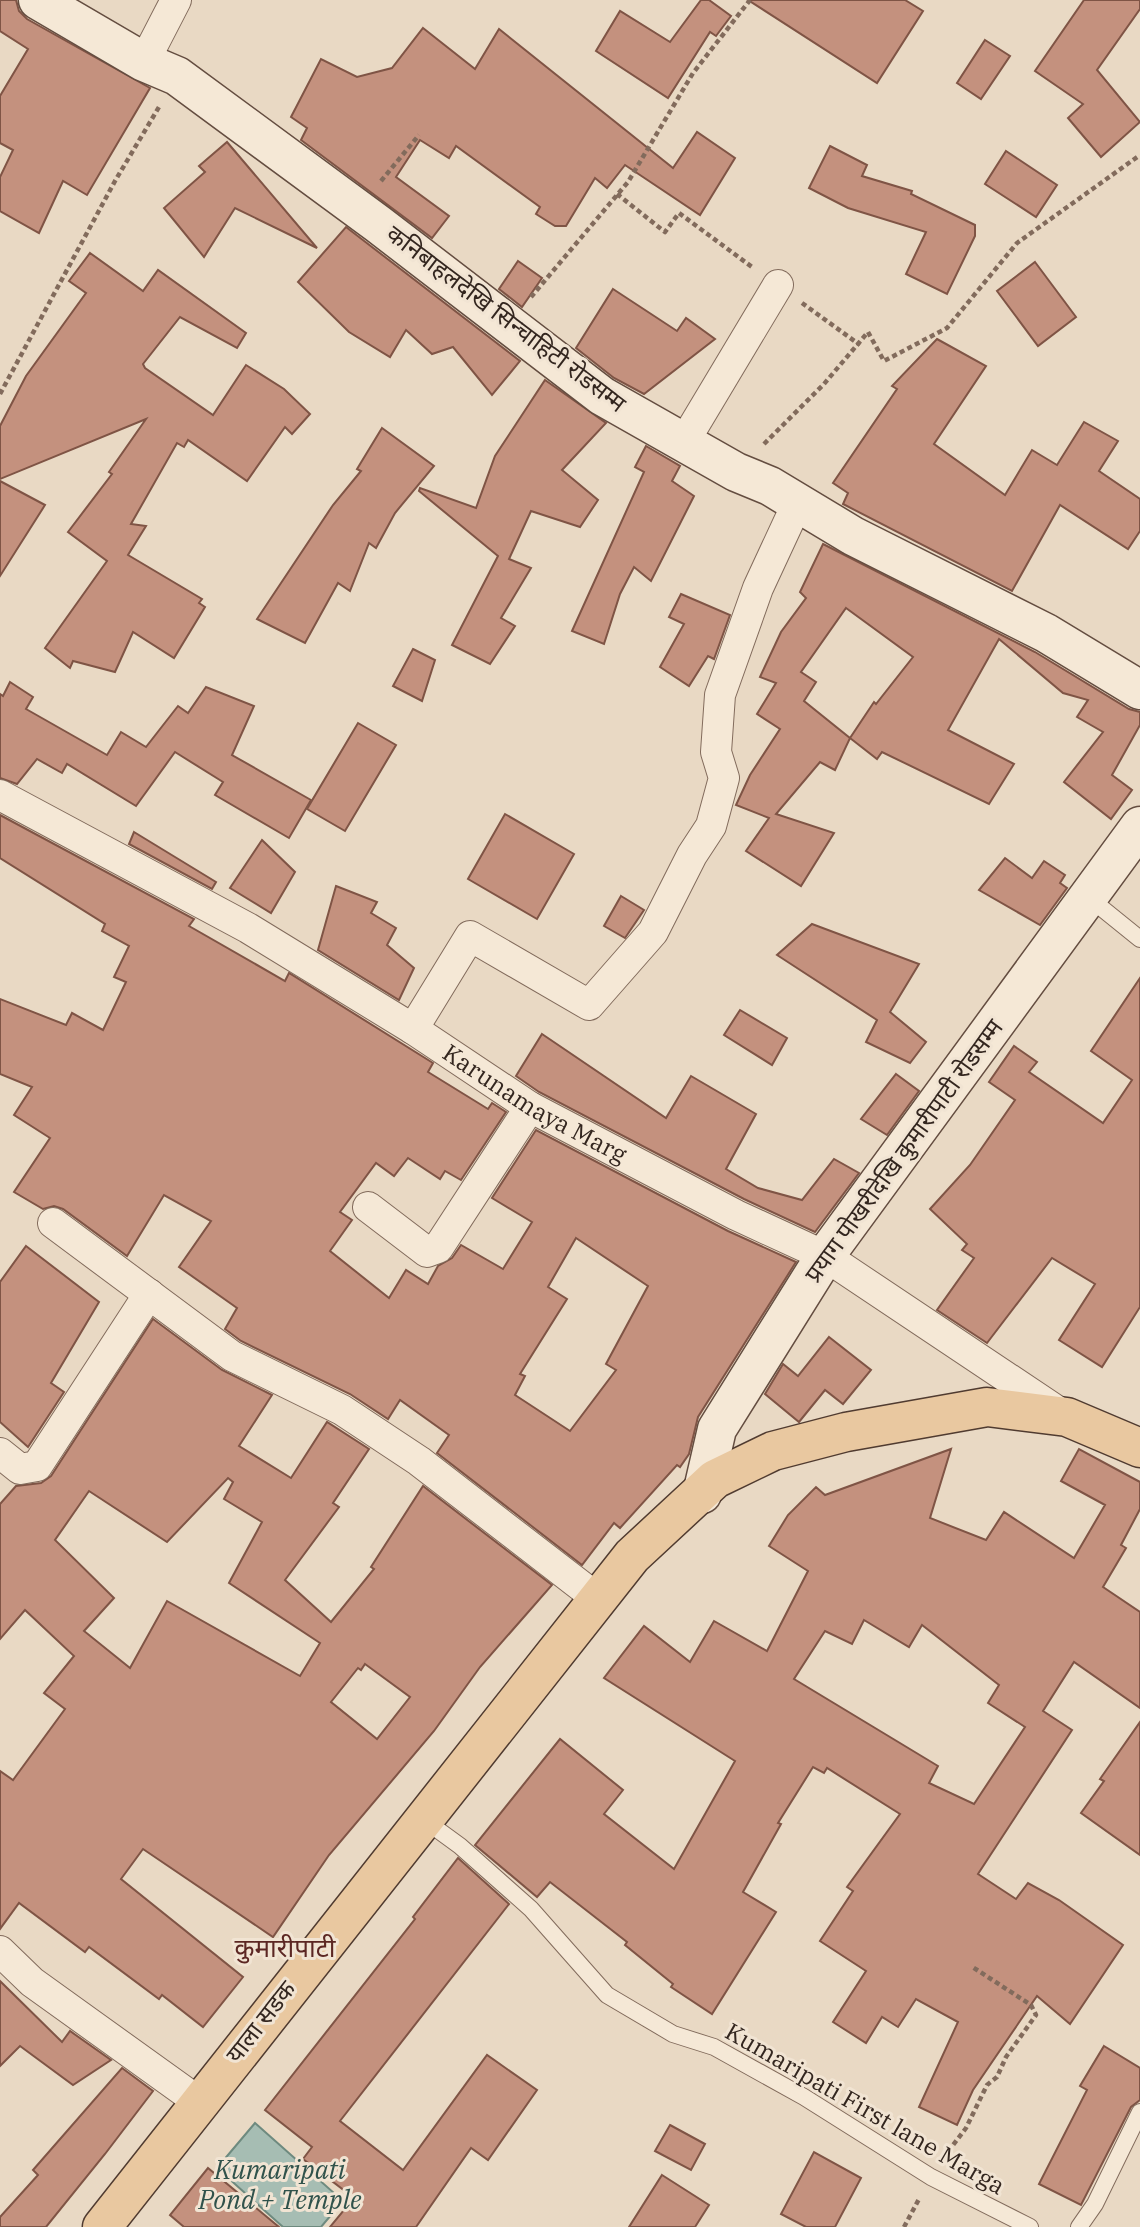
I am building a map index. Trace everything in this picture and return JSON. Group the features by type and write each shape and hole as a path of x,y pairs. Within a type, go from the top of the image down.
{"main road":[{"name":"याला सडक","path":"102,2227 632,1556 702,1494 715,1479 773,1451 846,1432 987,1407 1067,1418 1140,1448"}],"street":[{"name":"कनिबाहलदेखि सिन्चाहिटी रोडसम्म","path":"38,0 161,69 358,209 602,396 736,472 770,486 853,536 1046,633 1140,690"},
{"path":"161,69 176,0"},
{"path":"684,442 778,285"},
{"path":"413,1030 470,936 589,1005 653,932 692,855 711,826 724,778 716,752 720,695 758,588 797,504"},
{"name":"Karunamaya Marg","path":"0,795 248,928 413,1030 530,1107 736,1215 825,1256 1067,1418"},
{"name":"प्रयाग पोखरीदेखि कुमारीपाटी रोडसम्म","path":"702,1494 717,1429 825,1256 1140,826"},
{"path":"368,1207 427,1252 438,1248 530,1107"},
{"path":"53,1223 232,1356 342,1410 419,1461 598,1599"},
{"path":"0,1452 20,1469 37,1466 149,1294"},
{"path":"0,1951 32,1982 199,2102"}],"lane":[{"path":"1088,897 1140,939"},
{"name":"Kumaripati First lane Marga","path":"423,1819 460,1846 531,1909 607,1995 673,2034 714,2048 804,2097 931,2177 1030,2227"},
{"path":"1079,2227 1095,2204 1140,2112"}],"path":[{"path":"508,324 617,194 693,73 750,0"},
{"path":"0,394 115,181 161,69"},
{"path":"358,209 419,135"},
{"path":"736,472 860,345 868,332 884,361 947,328 1017,243 1140,155"},
{"path":"617,194 665,232 679,213 860,345"},
{"path":"904,2227 931,2177 966,2128 987,2085 997,2077 1006,2057 1036,2015 1031,2004 971,1966"}],"water":[{"name":"Kumaripati Pond + Temple","path":"255,2123 343,2201 321,2227 283,2227 217,2168"}],"building":[{"path":"0,0 16,0 19,11 27,19 150,88 87,195 63,181 39,233 0,211 0,177 13,150 0,143 0,96 28,49 0,31"},
{"path":"701,0 709,0 731,16 716,36 710,32 668,98 596,51 620,11 670,42"},
{"path":"748,0 905,0 923,11 877,83"},
{"path":"1084,0 1140,0 1140,9 1097,70 1140,122 1101,157 1068,118 1083,104 1035,71"},
{"path":"423,28 475,69 499,29 673,168 697,132 735,158 700,215 625,165 607,188 595,178 566,226 555,226 536,214 540,207 456,146 449,158 420,140 396,177 449,216 432,238 301,140 307,128 291,117 321,59 357,77 392,68"},
{"path":"985,40 1010,56 981,99 957,83"},
{"path":"227,142 317,248 235,208 204,257 164,208 205,172 199,166"},
{"path":"830,146 867,165 862,176 912,191 911,194 975,225 975,236 947,294 906,274 926,232 848,208 809,188"},
{"path":"1006,151 1057,185 1036,217 985,184"},
{"path":"346,227 520,361 492,395 453,347 432,354 406,330 390,357 349,332 298,282"},
{"path":"90,253 143,291 158,270 246,333 237,348 180,317 143,364 145,368 213,415 246,365 284,389 310,414 292,434 285,427 247,481 188,440 184,447 177,443 131,524 146,526 128,555 202,599 199,603 205,607 174,658 133,632 115,672 73,661 70,668 45,648 107,561 68,532 112,474 109,472 146,419 0,479 0,426 26,376 86,293 69,281"},
{"path":"518,261 542,278 522,307 499,289"},
{"path":"1035,262 1076,317 1038,346 997,291"},
{"path":"613,289 677,331 686,318 715,339 644,394 614,378 576,348"},
{"path":"937,339 986,366 934,444 1005,495 1032,450 1057,465 1084,422 1118,441 1099,471 1140,499 1140,531 1128,549 1060,505 1012,591 843,504 848,493 833,483 897,389 892,386"},
{"path":"545,380 606,423 562,470 598,500 580,527 531,511 509,559 531,568 501,618 515,626 490,664 452,645 498,556 419,491 420,488 476,508 495,456"},
{"path":"382,428 434,466 395,513 376,548 369,543 350,591 338,583 305,643 257,619 333,505 361,471 357,469"},
{"path":"646,446 680,466 672,481 694,496 651,581 634,567 620,594 604,644 572,631 644,472 635,467"},
{"path":"0,481 45,505 0,576"},
{"path":"823,544 1035,652 1129,709 1140,712 1140,725 1112,775 1132,790 1111,819 1064,782 1103,732 1077,717 1088,700 1063,693 999,639 948,730 1014,764 989,804 882,752 877,759 850,738 835,770 820,762 776,814 834,833 801,886 746,851 769,818 736,805 750,775 780,729 757,714 776,683 760,677 781,632 806,598 800,592","holes":["846,608 913,657 876,704 874,702 850,738 804,701 816,682 801,672"]},
{"path":"681,594 730,615 714,659 708,656 689,686 660,667 684,624 669,617"},
{"path":"413,649 435,660 422,701 393,686"},
{"path":"10,682 33,697 26,709 107,755 121,732 146,747 178,706 188,713 206,687 254,706 232,755 311,800 289,838 215,795 223,782 175,752 136,806 67,764 62,773 37,759 17,784 0,778 0,694 3,696"},
{"path":"358,723 396,745 345,831 307,809"},
{"path":"505,814 574,854 537,919 468,879"},
{"path":"0,815 194,919 189,926 285,981 289,973 433,1063 428,1072 488,1109 492,1103 506,1112 461,1180 445,1171 440,1179 408,1158 394,1176 376,1163 340,1212 352,1220 330,1251 389,1298 406,1270 428,1284 438,1266 452,1258 461,1245 503,1269 532,1222 492,1198 536,1130 728,1231 796,1262 698,1417 689,1454 680,1467 677,1465 620,1528 614,1523 582,1565 437,1453 449,1435 400,1400 388,1419 350,1394 241,1341 225,1329 237,1308 179,1267 211,1221 164,1195 127,1256 63,1209 54,1206 43,1209 14,1192 50,1138 14,1115 32,1087 0,1074 0,999 66,1025 72,1013 103,1030 126,982 114,977 129,946 102,931 105,924 0,858","holes":["576,1238 648,1286 606,1364 616,1370 570,1431 515,1395 525,1376 520,1374 567,1299 548,1287"]},
{"path":"134,832 216,882 212,889 129,844"},
{"path":"262,840 295,872 271,913 230,888"},
{"path":"1005,858 1032,878 1044,861 1065,875 1060,883 1067,888 1040,925 979,890"},
{"path":"336,886 377,902 371,913 396,928 387,945 414,968 399,1000 318,950"},
{"path":"621,896 644,910 625,938 604,926"},
{"path":"812,924 919,964 890,1012 926,1042 910,1063 866,1042 877,1020 777,955"},
{"path":"1140,978 1140,1307 1102,1367 1059,1340 1095,1284 1052,1258 987,1343 937,1310 974,1258 962,1250 967,1244 930,1209 970,1165 1015,1100 989,1082 1014,1046 1037,1062 1029,1072 1103,1123 1132,1080 1091,1051"},
{"path":"740,1010 787,1038 772,1065 724,1035"},
{"path":"542,1034 666,1118 691,1076 756,1114 726,1169 758,1188 802,1200 834,1159 859,1173 815,1232 744,1199 539,1092 516,1076"},
{"path":"896,1074 919,1091 887,1135 861,1119"},
{"path":"26,1246 99,1302 51,1383 64,1392 28,1447 0,1422 0,1282"},
{"path":"153,1319 222,1370 272,1395 239,1446 291,1478 327,1422 369,1449 333,1503 339,1507 285,1580 331,1622 374,1569 371,1567 423,1486 552,1585 480,1667 434,1731 329,1855 273,1937 143,1849 121,1879 243,1977 203,2027 162,1995 159,1999 89,1947 85,1952 19,1903 0,1929 0,1771 13,1780 65,1709 44,1693 74,1656 25,1610 0,1639 0,1504 16,1486 41,1483 51,1476","holes":["228,1478 233,1482 224,1499 262,1522 229,1583 320,1643 300,1676 167,1601 130,1668 84,1631 114,1598 55,1540 89,1491 167,1542","365,1664 410,1697 377,1739 331,1702 358,1668 361,1670"]},
{"path":"829,1337 871,1370 843,1404 825,1390 799,1422 765,1394 783,1364 798,1376"},
{"path":"951,1449 930,1518 986,1540 1004,1512 1074,1558 1105,1505 1061,1481 1079,1449 1140,1482 1140,1509 1121,1545 1126,1548 1103,1587 1140,1612 1140,1708 1074,1662 1043,1711 1072,1730 978,1874 1016,1899 1028,1883 1059,1900 1123,1945 1070,2024 1037,1996 973,2090 957,2125 919,2107 958,2022 916,1999 898,2027 882,2017 866,2043 833,2022 866,1971 820,1941 853,1891 847,1887 900,1814 827,1768 824,1773 813,1767 778,1823 781,1824 743,1892 776,1912 712,2014 671,1987 673,1984 625,1945 627,1942 550,1882 537,1897 475,1845 560,1739 623,1790 604,1814 674,1869 735,1761 604,1678 644,1626 690,1662 714,1621 767,1651 808,1571 769,1546 788,1515 816,1487 825,1495","holes":["864,1620 909,1647 922,1625 999,1685 988,1703 1025,1727 974,1804 929,1783 938,1766 794,1679 825,1631 852,1644"]},
{"path":"1140,1722 1140,1855 1081,1813 1104,1781 1100,1779"},
{"path":"458,1858 509,1904 340,2121 403,2170 487,2055 537,2090 488,2160 471,2148 416,2227 330,2227 354,2198 303,2159 312,2147 265,2110 415,1919 413,1917"},
{"path":"0,1981 62,2042 70,2031 111,2060 73,2085 20,2046 0,2066"},
{"path":"1104,2046 1140,2068 1140,2100 1131,2107 1081,2205 1039,2184 1087,2090 1080,2086"},
{"path":"122,2068 153,2091 105,2154 46,2227 0,2227 0,2217 38,2175 33,2170"},
{"path":"670,2125 705,2144 691,2170 655,2151"},
{"path":"814,2152 861,2178 835,2227 806,2227 781,2214"},
{"path":"208,2168 279,2227 184,2227 170,2215"},
{"path":"662,2175 709,2205 695,2227 629,2227"}],"district":[{"name":"कुमारीपाटी","path":"285,1948"}]}
